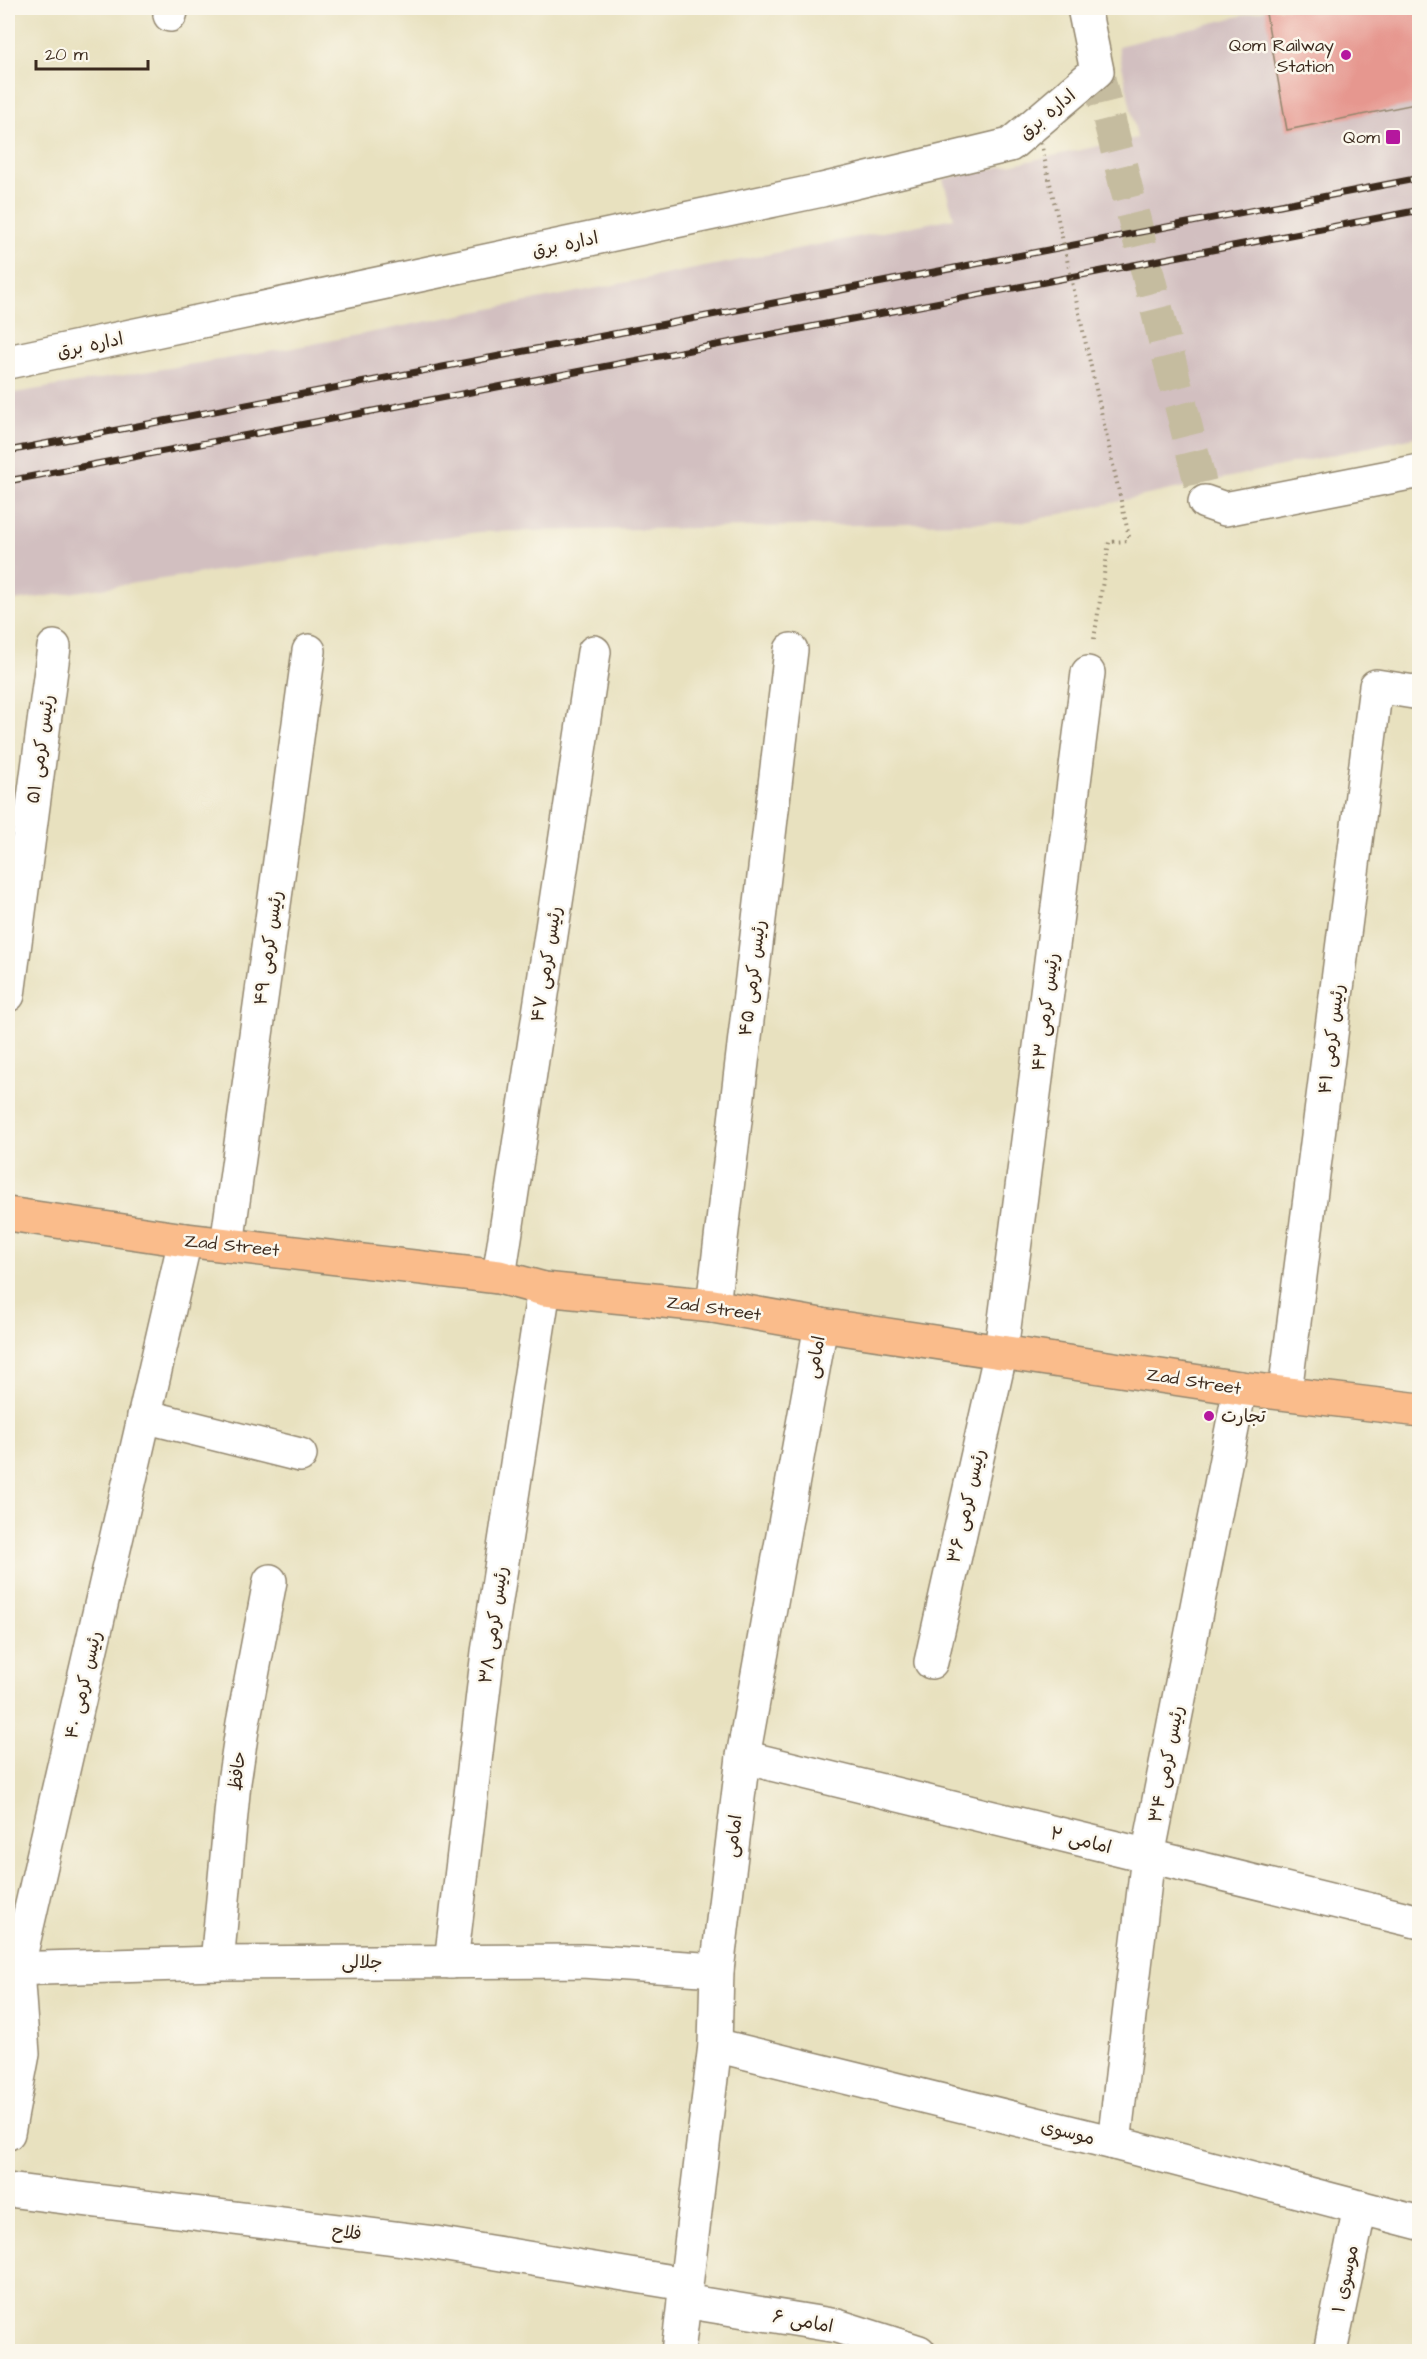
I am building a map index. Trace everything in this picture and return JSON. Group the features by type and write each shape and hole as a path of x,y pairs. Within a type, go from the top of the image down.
{"main road":[{"name":"Zad Street","path":"8,1214 185,1240 499,1276 544,1289 713,1306 821,1325 1240,1388 1419,1410"}],"street":[{"name":"اداره برق","path":"8,362 811,193 1010,145 1097,71 1084,8"},
{"path":"1215,506 1419,471"},
{"name":"رئیس کرمی ۵۱","path":"8,995 54,647"},
{"name":"رئیس کرمی ۴۵","path":"713,1306 791,650"},
{"name":"رئیس کرمی ۴۹","path":"227,1245 309,651"},
{"name":"رئیس کرمی ۴۷","path":"499,1276 594,652"},
{"name":"رئیس کرمی ۴۳","path":"1001,1351 1088,673"},
{"name":"رئیس کرمی ۴۱","path":"1286,1392 1376,686 1419,693"},
{"name":"رئیس کرمی ۴۰","path":"8,2132 23,2054 12,1970 185,1240"},
{"name":"رئیس کرمی ۳۸","path":"451,1962 488,1652 544,1289"},
{"name":"امامی","path":"678,2352 715,2045 717,1970 743,1757 821,1325"},
{"name":"رئیس کرمی ۳۶","path":"931,1662 1001,1351"},
{"name":"رئیس کرمی ۳۴","path":"1114,2143 1148,1856 1240,1388"},
{"path":"144,1416 300,1455"},
{"name":"حافظ","path":"217,1962 234,1782 270,1581"},
{"name":"امامی ۲","path":"743,1757 1419,1922"},
{"name":"جلالی","path":"12,1970 217,1962 582,1961 717,1970"},
{"name":"موسوی","path":"715,2045 1114,2143 1419,2223"},
{"name":"فلاح","path":"8,2190 435,2243 684,2292"},
{"name":"موسوی ۱","path":"1330,2352 1360,2207"},
{"name":"امامی ۶","path":"684,2292 837,2326 920,2352"}],"path":[{"path":"1041,143 1130,541 1109,542 1088,673"}],"shaded area":[{"name":"Qom Railway Station","path":"1273,8 1419,8 1419,436 1024,522 478,532 8,602 8,394 292,348 954,218 943,179 1137,138 1118,46"}],"building":[{"name":"Qom Railway Station","path":"1265,8 1420,8 1420,103 1287,130"}],"tunnel":[{"path":"1097,71 1205,502"}],"railway":[{"path":"8,451 1420,178"},
{"path":"8,481 1420,210"}],"place":[{"name":"Qom Railway Station","path":"1346,55"},
{"name":"Qom","path":"1393,137"},
{"name":"تجارت","path":"1209,1416"}]}
